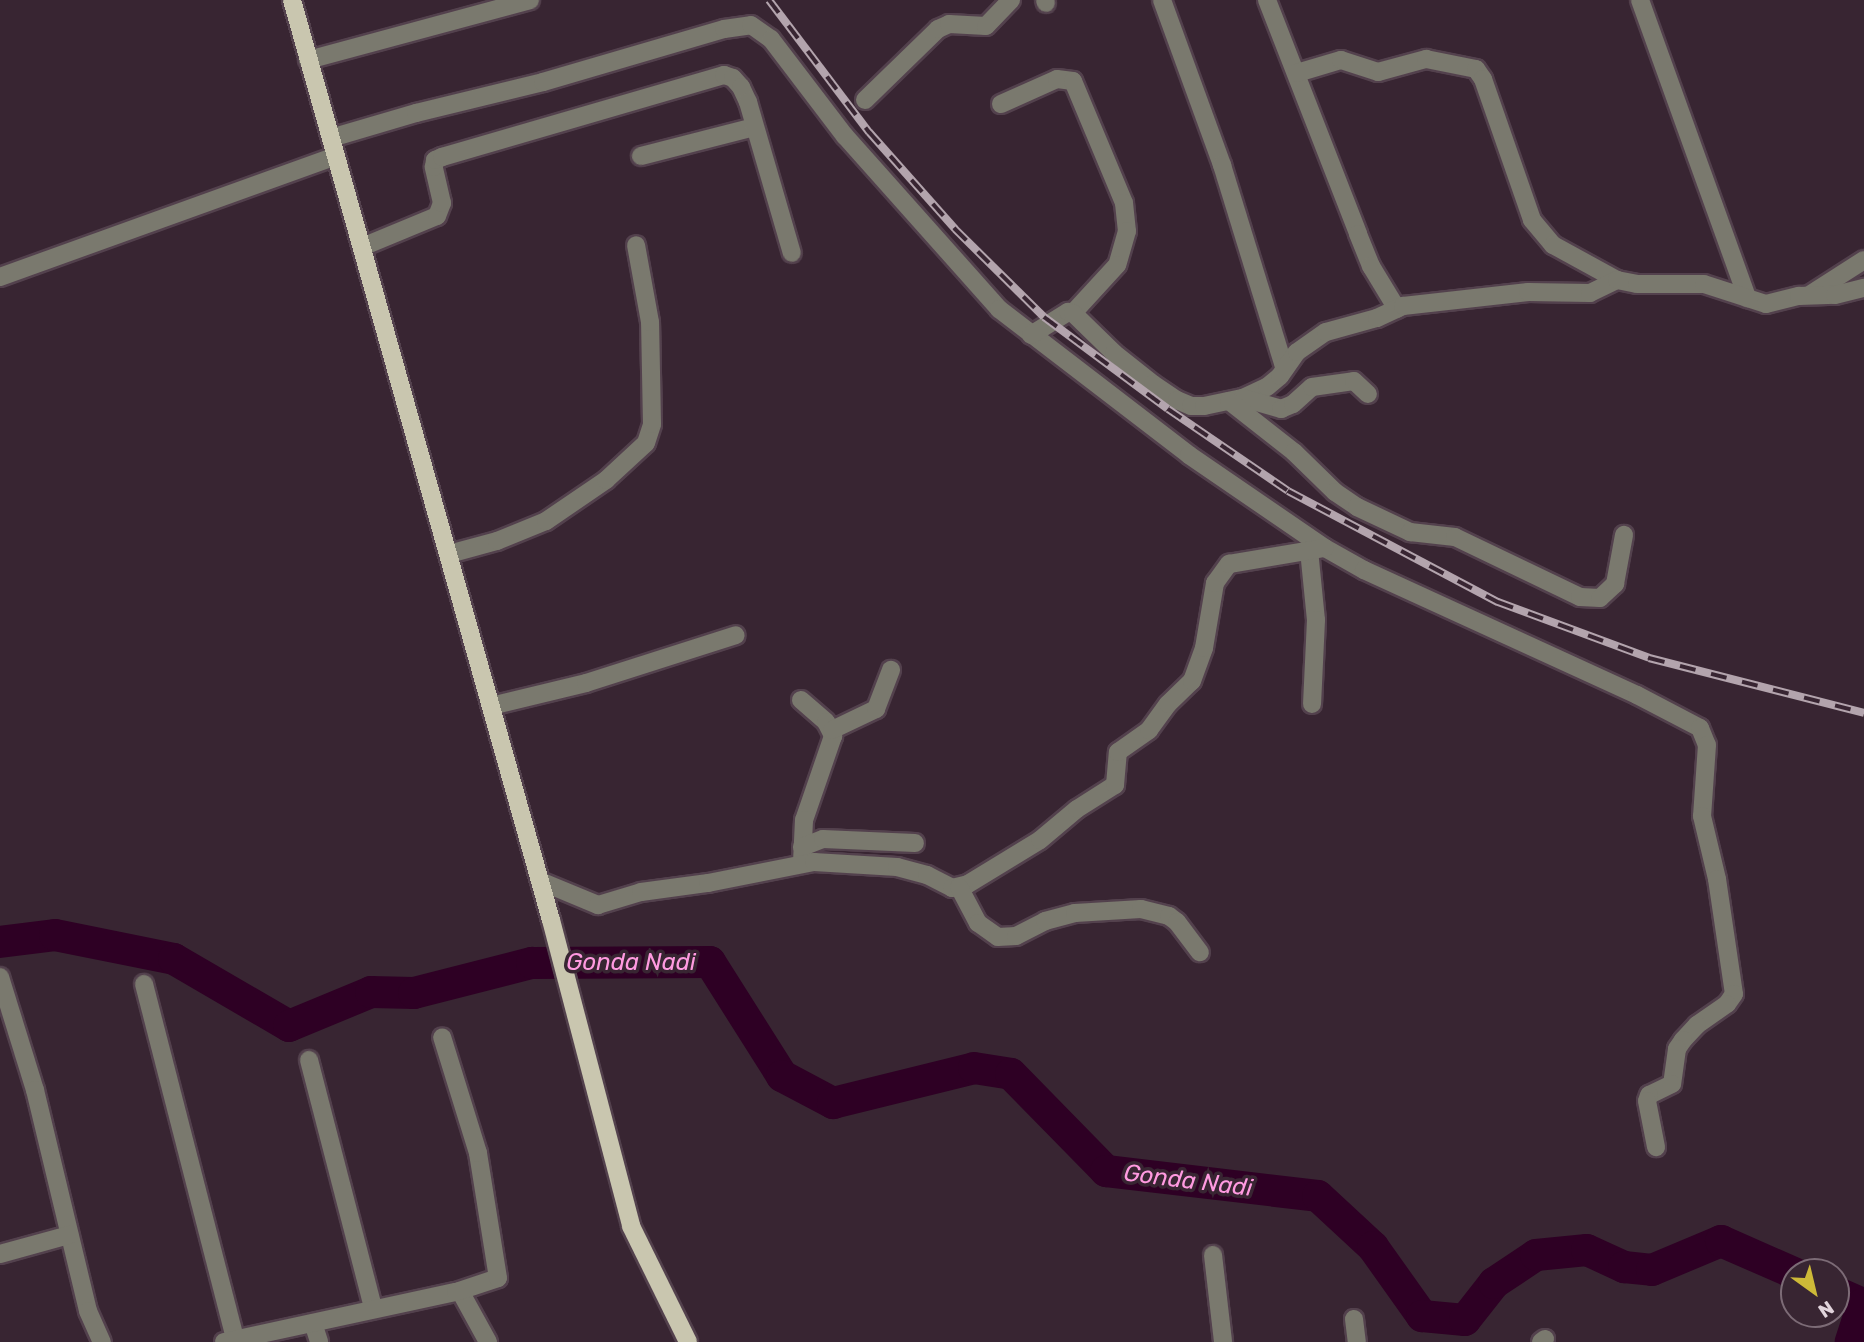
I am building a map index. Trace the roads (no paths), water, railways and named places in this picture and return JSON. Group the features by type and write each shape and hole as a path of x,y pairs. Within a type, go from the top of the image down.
{"main road":[{"path":"292,0 551,920 631,1226 688,1342"}],"street":[{"path":"308,60 530,0"},
{"path":"866,100 938,29 949,24 986,26 1011,0"},
{"path":"1162,0 1222,165 1235,216 1273,322 1284,366"},
{"path":"1267,0 1371,266 1397,309"},
{"path":"1640,0 1747,298"},
{"path":"0,277 416,113 543,82 724,29 751,25 771,38 845,136 908,204 967,275 1031,335 1206,468 1317,549 1648,700 1691,722 1705,736 1702,816 1719,892 1734,994 1727,1004 1697,1025 1683,1040 1677,1049 1676,1075 1672,1084 1649,1095 1647,1101 1656,1147"},
{"path":"1297,72 1341,60 1378,72 1426,60 1476,69 1483,79 1532,220 1553,245 1618,280 1637,284 1704,284 1766,304 1811,294 1835,295 1864,289"},
{"path":"362,247 437,216 442,203 435,160 458,151 724,75 733,78 741,87 792,253"},
{"path":"1001,104 1058,79 1073,81 1124,203 1127,231 1117,265 1073,313"},
{"path":"641,156 754,127"},
{"path":"449,554 496,541 547,521 606,480 646,443 652,424 650,322 636,245"},
{"path":"1811,294 1864,260"},
{"path":"1031,335 1068,312 1073,313 1114,353 1177,400 1191,406 1236,399 1274,382 1297,352 1326,332 1397,309 1528,292 1590,293 1618,280"},
{"path":"1236,399 1281,410 1293,404 1312,387 1354,381 1368,394"},
{"path":"1236,399 1335,492 1357,508 1410,532 1455,537 1580,597 1600,598 1615,584 1624,535"},
{"path":"1312,704 1317,651 1317,549"},
{"path":"540,881 588,902 603,905 641,892 708,883 802,855 897,867 928,875 946,886 959,887 1040,840 1076,809 1115,785 1118,752 1149,730 1168,704 1192,681 1204,648 1215,583 1229,564 1317,549"},
{"path":"491,706 586,682 736,635"},
{"path":"832,730 876,709 891,670"},
{"path":"801,699 832,730"},
{"path":"802,855 804,820 829,751 832,730"},
{"path":"802,855 811,841 823,839 915,843"},
{"path":"959,887 978,923 999,937 1016,936 1045,921 1076,914 1141,909 1169,916 1177,922 1200,952"},
{"path":"0,978 35,1090 88,1311 102,1342"},
{"path":"144,984 232,1341 460,1291 494,1282 498,1278 478,1153 442,1037"},
{"path":"309,1060 373,1308"},
{"path":"0,1254 69,1235"},
{"path":"1213,1255 1223,1342"},
{"path":"460,1291 488,1342"},
{"path":"1354,1319 1357,1342"},
{"path":"313,1323 319,1342"}],"waterway":[{"name":"Gonda Nadi","path":"0,942 55,935 174,959 289,1026 371,992 414,993 532,963 710,962 782,1076 833,1103 974,1068 1011,1074 1106,1171 1318,1196 1373,1247 1422,1316 1465,1320 1494,1283 1536,1255 1587,1250 1624,1267 1652,1270 1721,1241 1780,1267"},
{"name":"Gonda Nadi","path":"1850,1298 1863,1304 1851,1342"}],"railway":[{"path":"769,0 869,132 955,229 1044,317 1168,409 1288,491 1498,602 1649,658 1864,713"}]}
